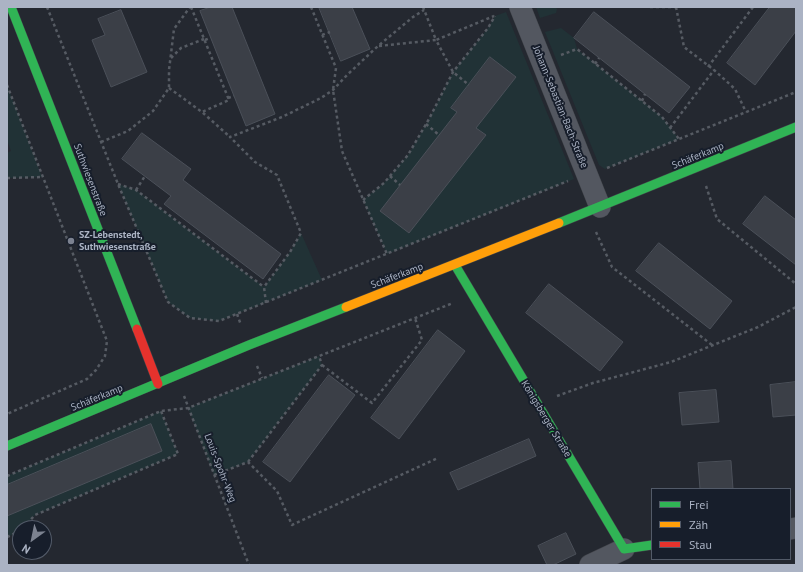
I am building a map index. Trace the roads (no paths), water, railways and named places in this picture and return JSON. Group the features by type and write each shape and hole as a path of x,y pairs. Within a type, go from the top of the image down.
{"street":[{"name":"Suthwiesenstraße","path":"11,7 158,384"},
{"name":"Johann-Sebastian-Bach-Straße","path":"520,7 593,210"},
{"name":"Schäferkamp","path":"7,446 249,345 455,265 796,127"},
{"name":"Königsberger Straße","path":"455,265 624,549"},
{"path":"590,565 624,549 651,546"}],"place":[{"name":"SZ-Lebenstedt, Suthwiesenstraße","path":"71,241"}]}
